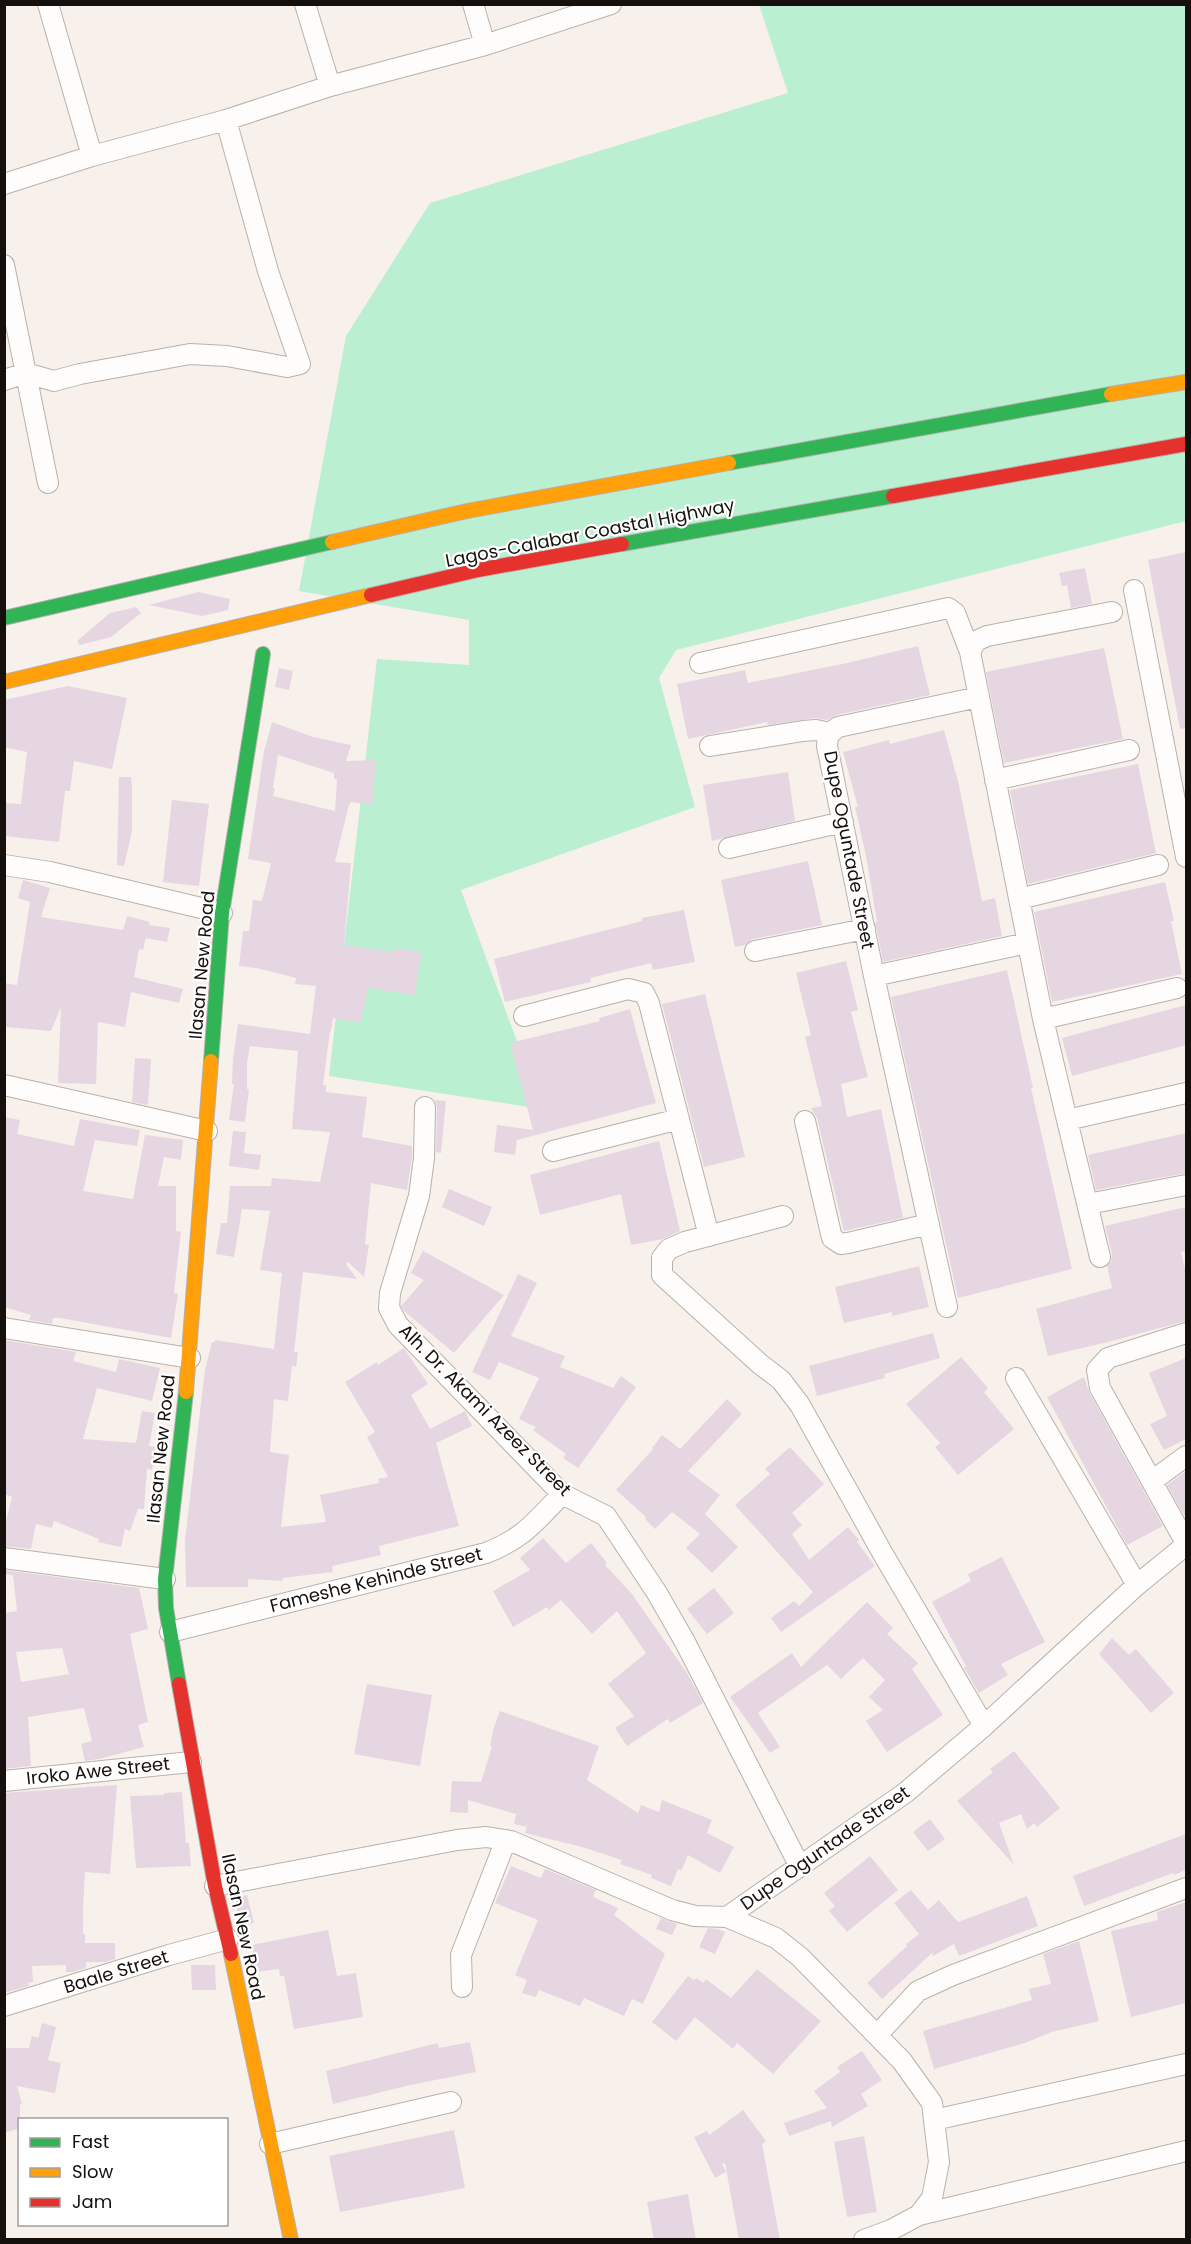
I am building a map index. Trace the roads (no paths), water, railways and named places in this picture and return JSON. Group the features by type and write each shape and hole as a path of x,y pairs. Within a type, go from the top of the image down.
{"main road":[{"path":"4,618 467,511 1034,407 1186,382"},
{"name":"Lagos-Calabar Coastal Highway","path":"4,682 478,570 1186,444"},
{"name":"Ilasan New Road","path":"263,654 222,913 190,1358 165,1579 170,1632 214,1886 228,1940 291,2240"}],"street":[{"path":"48,4 92,156"},
{"path":"305,4 330,86"},
{"path":"473,4 485,45"},
{"path":"4,184 92,156 226,120 330,86 485,45 611,4"},
{"path":"4,380 26,373 54,381 80,374 190,354 227,356 287,367 300,364 268,271 226,120"},
{"path":"4,265 48,483"},
{"path":"1134,590 1186,856"},
{"path":"700,663 948,608 955,613 970,652 1043,1019 1100,1257"},
{"path":"970,652 976,641 987,636 1112,612"},
{"name":"Dupe Oguntade Street","path":"947,1307 874,976 827,739 830,733 838,727 978,697"},
{"path":"710,747 803,731 816,730 830,733"},
{"path":"995,780 1129,750"},
{"path":"729,848 843,822"},
{"path":"4,865 50,872 222,913"},
{"path":"1018,899 1158,865"},
{"path":"756,951 865,929"},
{"path":"874,976 1027,943"},
{"path":"1043,1019 1177,988"},
{"path":"524,1016 628,989 644,993 649,1003 709,1236"},
{"path":"4,1085 207,1131"},
{"path":"1067,1120 1186,1093"},
{"name":"Alh. Dr. Akami Azeez Street","path":"425,1107 424,1158 419,1196 390,1293 389,1308 398,1325 562,1494 606,1516 657,1593 685,1642 800,1865"},
{"path":"553,1151 679,1119"},
{"path":"805,1121 832,1238 836,1242 848,1244 929,1224"},
{"path":"1088,1204 1186,1185"},
{"path":"783,1216 669,1249 662,1258 662,1275 760,1364 782,1380 800,1405 883,1554 984,1726"},
{"path":"4,1328 190,1358"},
{"path":"1186,1333 1108,1358 1097,1370 1100,1388 1186,1544"},
{"path":"1016,1378 1137,1585"},
{"path":"1152,1482 1186,1456"},
{"name":"Fameshe Kehinde Street","path":"170,1632 486,1553 508,1544 524,1533 562,1494"},
{"name":"Dupe Oguntade Street","path":"214,1886 457,1840 486,1837 506,1840 672,1910 695,1916 727,1917 905,1793 984,1726 1137,1585 1186,1544"},
{"path":"4,1558 165,1579"},
{"name":"Iroko Awe Street","path":"4,1781 191,1762"},
{"path":"462,1987 461,1954 506,1840"},
{"path":"876,2035 918,1991 953,1975 1186,1888"},
{"path":"727,1917 776,1938 800,1957 902,2061 932,2103 939,2162 932,2198 919,2215"},
{"name":"Baale Street","path":"4,2006 169,1955 228,1940"},
{"path":"934,2120 1186,2064"},
{"path":"270,2144 451,2102"},
{"path":"864,2240 891,2230 919,2215 1186,2151"}]}
